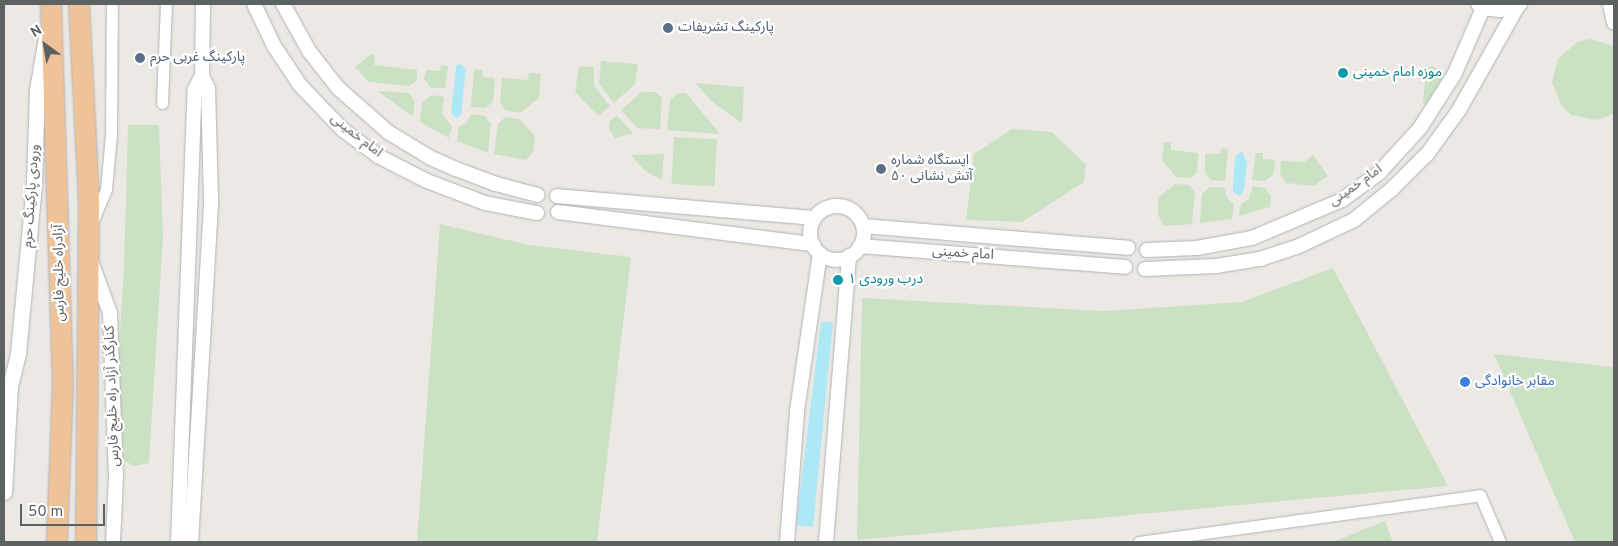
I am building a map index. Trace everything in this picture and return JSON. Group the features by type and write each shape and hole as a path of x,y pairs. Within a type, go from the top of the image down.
{"highway":[{"name":"آزادراه خلیج فارس","path":"51,4 62,383 57,542"},
{"name":"آزادراه خلیج فارس","path":"79,4 89,231 86,542"}],"main road":[{"name":"ورودی پارکینگ حرم","path":"7,380 18,352 34,184 37,90 51,4"},
{"path":"4,492 7,380"}],"street":[{"path":"89,231 106,189 108,171 111,135 112,4"},
{"path":"162,103 166,4"},
{"path":"191,542 212,194 208,88 202,76 203,4"},
{"name":"امام خمینی","path":"254,4 274,46 300,85 343,130 378,156 427,181 485,203 537,213"},
{"name":"امام خمینی","path":"283,4 309,51 338,88 388,132 431,158 456,169 496,184 538,194"},
{"path":"1480,6 1500,10 1520,4"},
{"name":"امام خمینی","path":"1145,269 1216,266 1260,259 1299,246 1354,220 1392,189 1428,153 1459,110 1520,4"},
{"path":"1610,4 1614,23"},
{"name":"امام خمینی","path":"1147,250 1197,248 1252,238 1342,200 1379,174 1420,128 1455,73 1480,6"},
{"path":"178,542 195,89 202,76"},
{"path":"787,542 797,411 816,249 810,235 814,218 829,207 846,207 854,211 864,226 860,246 849,256 834,259 816,249 558,212 547,218 537,213 534,202 538,194 548,191 557,196 814,218"},
{"path":"557,196 560,204 558,212"},
{"name":"امام خمینی","path":"864,226 1128,248"},
{"path":"1136,244 1147,250 1150,258 1145,269 1135,272 1125,267 1122,259 1128,248 1136,244"},
{"name":"امام خمینی","path":"860,246 1125,267"},
{"name":"کنارگذر آزاد راه خلیج فارس","path":"89,254 110,313 116,476 112,542"},
{"path":"826,542 849,256"},
{"path":"4,409 7,380"},
{"path":"1139,542 1480,495 1500,542"}],"green space":[{"path":"1590,39 1614,46 1614,114 1597,120 1571,115 1562,106 1552,83 1558,59 1577,42"},
{"path":"371,54 375,56 374,65 417,70 417,80 409,86 369,82 355,67"},
{"path":"601,61 638,64 635,84 614,103 599,84"},
{"path":"441,65 448,66 445,88 431,88 424,79 426,70 440,71"},
{"path":"579,66 594,67 594,86 610,106 598,116 575,92"},
{"path":"1433,66 1444,76 1426,106 1423,103 1426,69"},
{"path":"474,69 483,70 483,77 495,78 493,102 485,108 471,107"},
{"path":"529,73 541,74 539,98 520,113 505,110 500,101 502,78 528,80"},
{"path":"696,83 744,87 742,123 711,101"},
{"path":"378,91 409,93 415,101 413,117"},
{"path":"642,92 656,92 662,98 660,129 637,128 621,110"},
{"path":"678,93 686,93 720,134 667,130 670,100"},
{"path":"431,95 444,97 442,114 452,126 449,138 420,122 422,103"},
{"path":"471,114 485,116 491,124 488,153 457,141 459,126 467,123"},
{"path":"617,115 633,133 615,138 609,129 610,121"},
{"path":"505,117 519,119 535,136 533,153 526,160 494,154 498,124"},
{"path":"128,125 159,125 163,237 149,463 134,466 120,458 115,404 124,269"},
{"path":"1012,129 1052,132 1086,165 1084,182 1022,222 966,220 974,154"},
{"path":"674,137 717,139 714,186 672,184"},
{"path":"1164,142 1171,143 1171,150 1198,153 1197,172 1191,178 1176,177 1162,160"},
{"path":"1221,148 1228,149 1225,181 1211,180 1205,173 1205,154 1220,154"},
{"path":"1256,153 1263,153 1263,159 1275,160 1274,174 1265,181 1252,180"},
{"path":"664,154 662,180 645,171 631,155"},
{"path":"1313,155 1328,176 1314,186 1286,183 1280,174 1281,161 1304,162"},
{"path":"1175,184 1189,185 1195,193 1192,224 1164,226 1158,215 1158,198"},
{"path":"1253,186 1265,188 1271,196 1270,207 1239,216 1241,204 1249,199"},
{"path":"1210,187 1224,187 1227,198 1234,204 1232,219 1200,223 1202,194"},
{"path":"440,224 529,245 631,257 597,542 417,542"},
{"path":"1333,268 1448,486 857,540 862,298 1104,311 1242,302"},
{"path":"1494,354 1614,367 1614,542 1575,542"},
{"path":"1385,521 1393,542 1333,542"}],"water":[{"path":"460,64 466,69 461,115 457,118 451,114 456,66"},
{"path":"1242,151 1247,163 1244,190 1239,196 1233,192 1233,186 1235,157"},
{"path":"821,322 833,322 813,527 796,525"}],"place":[{"name":"پارکینگ تشریفات","path":"668,28"},
{"name":"پارکینگ غربی حرم","path":"140,58"},
{"name":"موزه امام خمینی","path":"1343,73"},
{"name":"ایستگاه شماره ۵۰ آتش نشانی","path":"881,169"},
{"name":"درب ورودی ۱","path":"838,280"},
{"name":"مقابر خانوادگی","path":"1465,382"}]}
